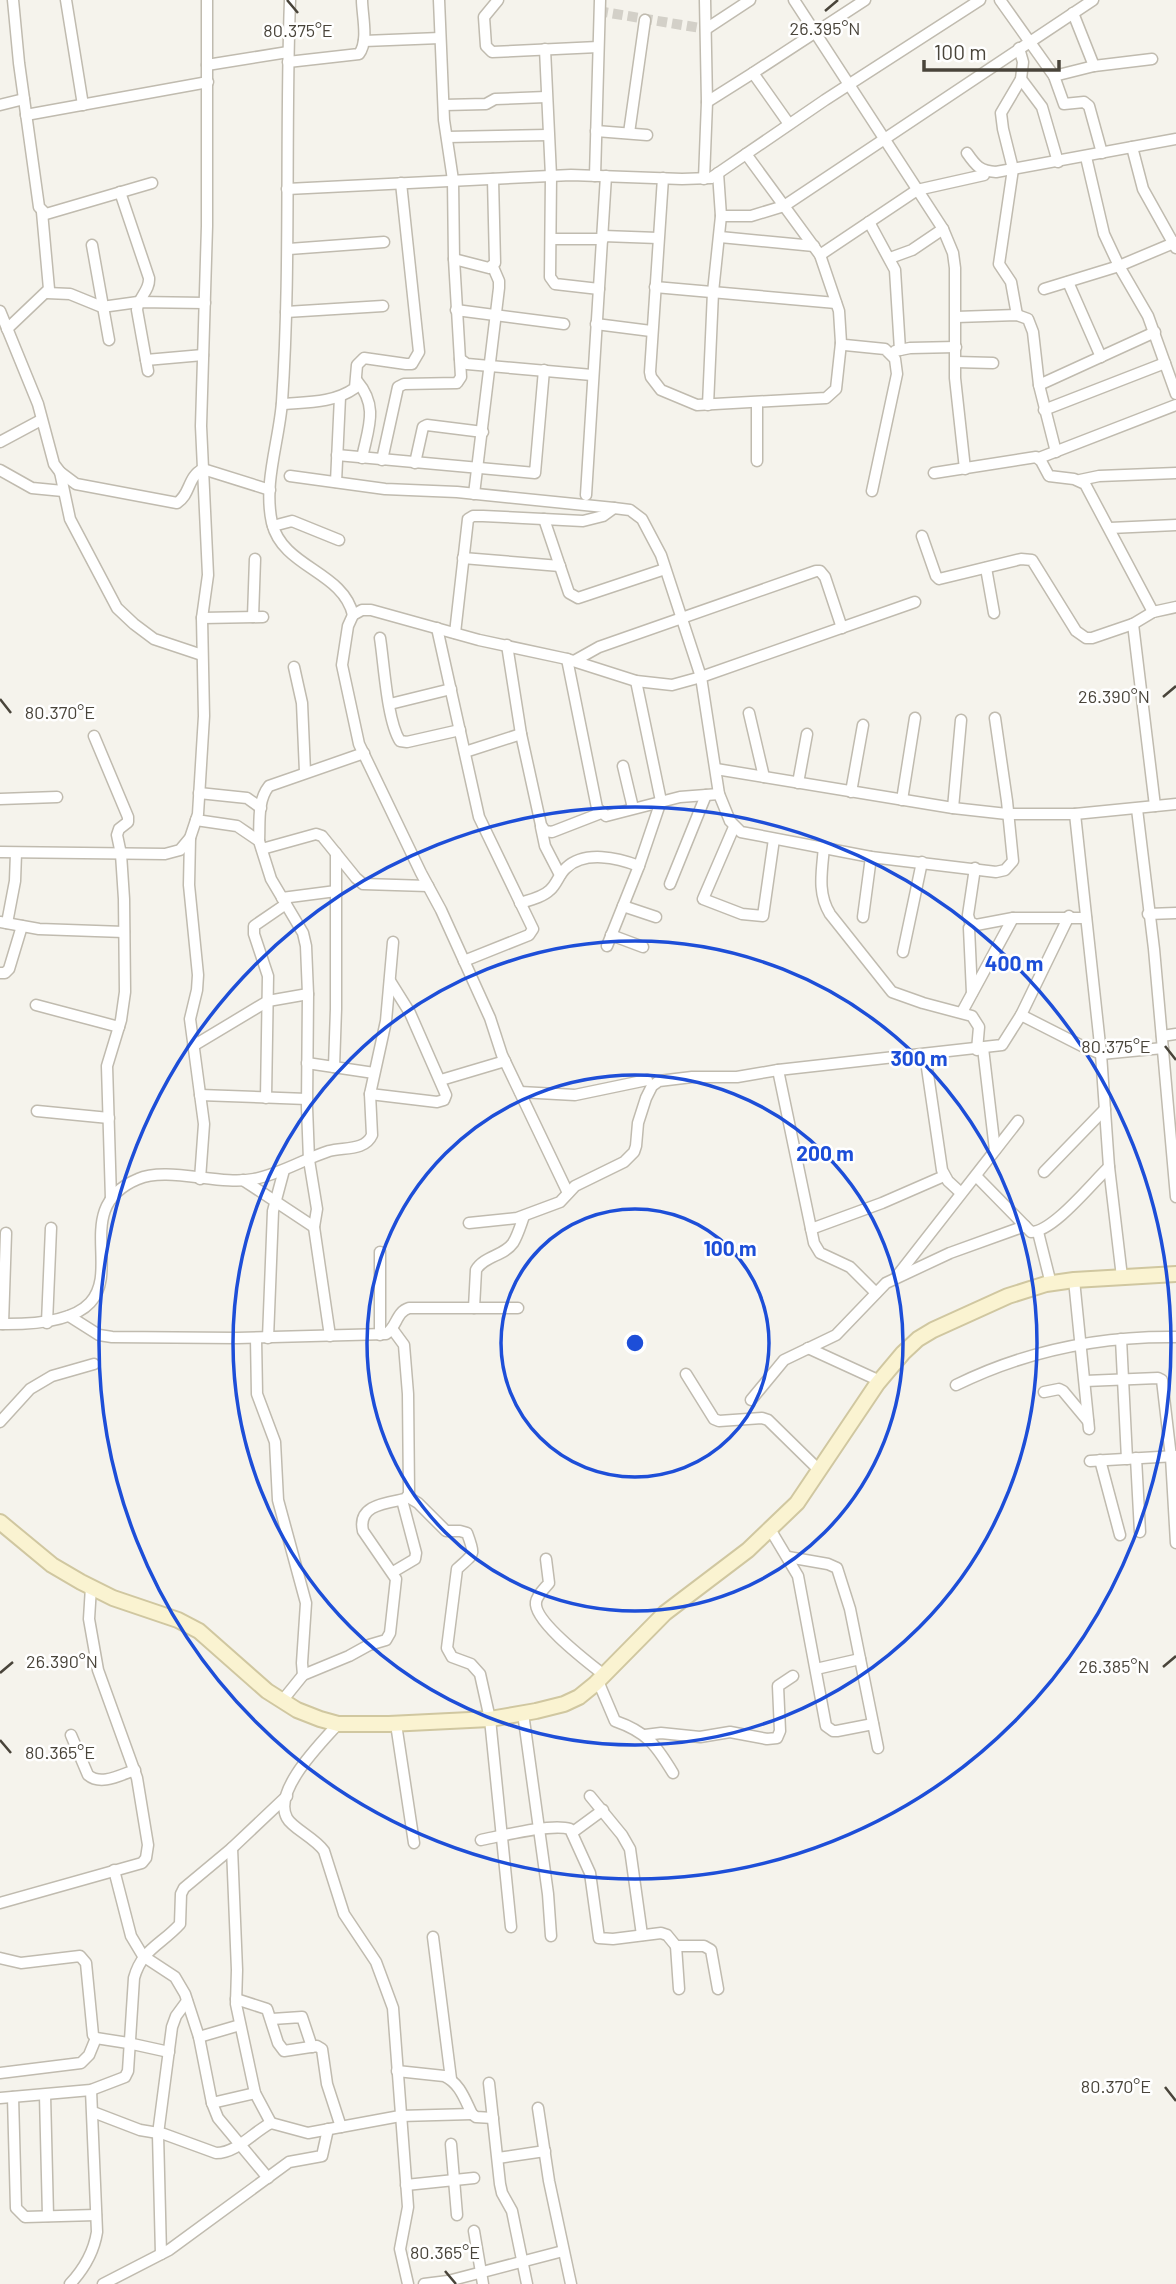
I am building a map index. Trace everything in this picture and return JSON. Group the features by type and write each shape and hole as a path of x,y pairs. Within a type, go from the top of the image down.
{"street":[{"path":"7,329 47,293 51,283 26,115 13,0"},
{"path":"66,0 83,104"},
{"path":"200,1179 204,1124 190,1019 198,975 189,885 190,838 200,793 204,716 202,618 208,575 201,426 205,303 207,0"},
{"path":"290,0 287,190 289,249 282,404 270,490 273,526 279,542 288,553 342,592 351,603 354,615"},
{"path":"207,65 288,57 359,54 363,50 364,41 362,0"},
{"path":"382,460 398,387 404,384 457,383 461,377 456,310 453,180 444,105 439,0"},
{"path":"498,0 484,17 486,46 492,52 598,47"},
{"path":"586,495 603,237 596,131 600,0"},
{"path":"704,179 707,102 705,0"},
{"path":"706,29 750,0"},
{"path":"794,0 943,229 954,260 957,404 965,468"},
{"path":"707,102 865,0"},
{"path":"287,190 551,176 704,179 718,173 980,0"},
{"path":"1000,0 1055,76 1064,104 1084,102 1089,106 1102,153"},
{"path":"721,216 751,216 784,206 1093,0"},
{"path":"1073,13 1094,66"},
{"path":"629,134 645,20"},
{"path":"364,41 440,38"},
{"path":"1017,315 1012,282 999,264 1013,169 1001,113 1021,79 1023,62 1019,48"},
{"path":"545,49 551,176 552,281 555,284 599,289"},
{"path":"1055,76 1094,66 1152,59"},
{"path":"753,73 789,124"},
{"path":"1021,79 1042,107 1058,162"},
{"path":"26,115 208,82"},
{"path":"444,105 486,104 495,99 546,97"},
{"path":"0,104 24,99"},
{"path":"596,131 648,135"},
{"path":"447,137 548,135"},
{"path":"967,153 976,167 996,172 1176,139"},
{"path":"1044,289 1175,245 1143,189 1132,147"},
{"path":"663,178 651,331 650,372 654,382 667,394 687,403 708,405 832,396 838,381 841,343 836,303 817,251 746,154"},
{"path":"1086,157 1097,214 1104,234 1155,332 1176,394"},
{"path":"708,405 713,292 721,216 718,173"},
{"path":"720,237 817,251 869,222 917,190 984,175"},
{"path":"474,494 499,281 493,267 493,179"},
{"path":"42,212 46,214 152,183"},
{"path":"282,404 340,397 355,388 357,365 364,358 412,364 419,352 401,183"},
{"path":"120,192 149,278 149,285 138,302 137,314 147,365 203,355"},
{"path":"869,222 895,270 897,374 872,491"},
{"path":"890,258 912,250 943,229"},
{"path":"551,239 658,238"},
{"path":"289,249 384,242"},
{"path":"92,245 109,340"},
{"path":"454,260 493,267"},
{"path":"1068,282 1101,357"},
{"path":"655,287 836,303"},
{"path":"47,293 70,294 102,307 138,302 205,303"},
{"path":"286,313 383,306"},
{"path":"0,310 38,404 48,450 60,472 70,519 117,608 154,639 202,655"},
{"path":"456,310 564,324"},
{"path":"956,317 1017,315 1024,316 1032,324 1039,385 1056,452"},
{"path":"596,324 651,331"},
{"path":"1039,385 1155,332"},
{"path":"841,343 896,351 956,347"},
{"path":"460,359 467,364 592,375"},
{"path":"956,362 993,363"},
{"path":"1044,410 1166,363"},
{"path":"337,455 536,473 544,370"},
{"path":"357,381 367,393 371,411 362,458"},
{"path":"336,482 340,397"},
{"path":"757,403 757,461"},
{"path":"934,473 1039,458 1176,405"},
{"path":"0,442 41,421"},
{"path":"415,463 423,427 427,425 483,432"},
{"path":"1039,458 1049,476 1080,480 1099,476 1176,473"},
{"path":"60,472 76,484 177,503 185,496 190,479 203,469 270,490"},
{"path":"0,470 32,488 63,491"},
{"path":"290,476 385,489 474,494 614,508 630,510 642,519 665,569 701,677 719,794 734,827 749,834 871,857 996,872 1005,870 1013,861 995,718"},
{"path":"1080,480 1089,489 1153,612"},
{"path":"455,633 467,522 473,516 583,521 603,516 614,508"},
{"path":"544,519 569,593 578,598 665,569"},
{"path":"273,526 292,521 340,540"},
{"path":"1110,528 1176,525"},
{"path":"922,537 939,579 1021,559 1032,560 1076,631 1086,638 1133,625 1153,612 1176,607"},
{"path":"463,558 560,566"},
{"path":"202,618 258,617 255,559"},
{"path":"986,568 994,613"},
{"path":"571,660 599,646 816,571 820,571 825,577 842,628"},
{"path":"568,1193 505,1061 490,1018 464,961 364,752 354,724 342,665 348,626 354,615 362,610 371,610 571,660 636,681 672,685 915,602"},
{"path":"1133,625 1155,806"},
{"path":"437,628 479,817 533,929 532,933 464,961"},
{"path":"380,638 397,736 403,742 460,730"},
{"path":"507,645 521,734 545,846 560,875"},
{"path":"571,660 583,743 597,808 601,813 606,816 680,797 719,794"},
{"path":"294,667 302,703 305,772"},
{"path":"607,946 662,801 636,681"},
{"path":"390,705 450,689"},
{"path":"749,713 764,777"},
{"path":"902,800 915,718"},
{"path":"953,808 961,720"},
{"path":"851,792 863,725"},
{"path":"465,752 521,734"},
{"path":"798,783 807,734"},
{"path":"94,736 128,817 126,826 117,832 121,854 125,992 119,1027 107,1066 111,1199"},
{"path":"330,1336 314,1227 317,1209 309,1160 306,946 303,933 271,879 261,845 261,808 264,793 269,786 364,752"},
{"path":"623,766 633,808"},
{"path":"716,769 953,808 1007,814 1075,814 1176,804"},
{"path":"200,793 247,798 261,808"},
{"path":"670,884 706,795"},
{"path":"0,799 57,797"},
{"path":"1137,809 1162,1036 1176,1197"},
{"path":"541,825 545,831 552,832 601,813"},
{"path":"1075,814 1122,1277"},
{"path":"196,820 237,826 261,845 317,834 322,836 363,884 428,887"},
{"path":"734,827 703,899 742,914 763,916 774,839"},
{"path":"0,852 165,854 180,849 190,838"},
{"path":"824,847 822,901 884,984 898,996 962,1012 977,1021 995,1150"},
{"path":"16,853 15,881 4,922 22,926 124,932"},
{"path":"334,1067 335,853"},
{"path":"520,904 550,891 560,875 578,861 607,857 639,866"},
{"path":"863,917 871,857"},
{"path":"903,952 922,862"},
{"path":"975,868 968,915 970,922 976,925 1013,918 1086,918"},
{"path":"266,1098 268,976 254,934 254,926 284,901 336,891"},
{"path":"623,906 656,916"},
{"path":"1148,914 1176,913"},
{"path":"469,1223 517,1218 560,1202 575,1186 624,1161 634,1152 646,1098 652,1086 659,1081 692,1077 737,1077 778,1070 980,1049 1005,1043 1069,916"},
{"path":"962,1012 1013,918"},
{"path":"0,973 9,969 22,926"},
{"path":"969,928 972,993"},
{"path":"611,935 643,947"},
{"path":"6,1233 1,1324 47,1323 87,1308 99,1292 102,1279 100,1236 103,1214 119,1189 140,1177 167,1175 253,1180 328,1152 364,1145 372,1135 370,1094 386,1021 393,942"},
{"path":"370,1094 441,1102 446,1095 410,1013 390,981"},
{"path":"193,1046 268,1001 308,994"},
{"path":"36,1005 119,1027"},
{"path":"1021,1015 1101,1054 1163,1048"},
{"path":"1162,1036 1176,1034"},
{"path":"925,1054 944,1176 961,1193"},
{"path":"441,1080 505,1061"},
{"path":"307,1063 374,1073"},
{"path":"778,1070 814,1243 820,1253 850,1267 876,1293"},
{"path":"520,1092 575,1095 647,1080"},
{"path":"200,1095 307,1099"},
{"path":"1044,1172 1105,1109"},
{"path":"37,1111 109,1118"},
{"path":"751,1400 784,1360 836,1335 876,1293 897,1276 1018,1121"},
{"path":"976,1176 1031,1233 1038,1232 1053,1222 1109,1167"},
{"path":"268,1338 273,1211 284,1170"},
{"path":"811,1228 882,1203 944,1176"},
{"path":"243,1180 314,1227"},
{"path":"474,1308 478,1265 504,1251 513,1242 524,1216"},
{"path":"897,1276 950,1253 1025,1226"},
{"path":"47,1323 51,1228"},
{"path":"1038,1232 1051,1284"},
{"path":"380,1252 380,1335"},
{"path":"0,1522 52,1566 113,1598 178,1620 199,1631 267,1691 297,1710 338,1724 490,1720 564,1704 579,1697 601,1678 665,1613 705,1585 797,1503 880,1381 903,1353 933,1330 1008,1296 1051,1284 1074,1280 1176,1274"},
{"path":"1044,1392 1059,1389 1063,1391 1089,1425 1074,1280"},
{"path":"69,1316 99,1335 112,1337 268,1338 380,1335 393,1330 399,1315 409,1308 519,1308"},
{"path":"393,1330 404,1345 408,1421 405,1499 416,1553 415,1559 393,1572"},
{"path":"956,1385 998,1365 1081,1343 1176,1336"},
{"path":"256,1338 257,1394 275,1442 278,1500 306,1603 303,1675"},
{"path":"1121,1339 1122,1380 1140,1532"},
{"path":"808,1348 880,1381"},
{"path":"0,1422 30,1389 52,1376 94,1364"},
{"path":"686,1374 713,1419 768,1420 820,1471"},
{"path":"1085,1381 1162,1380 1173,1456 1176,1543"},
{"path":"1120,1535 1095,1461 1173,1456"},
{"path":"282,1700 303,1675 386,1640 390,1633 396,1586 393,1572 363,1531 362,1516 377,1505 405,1499 418,1503 446,1531 467,1533 474,1552 472,1557 457,1569 447,1648 452,1657 471,1664 480,1674 490,1720 512,1927"},
{"path":"770,1529 798,1576 828,1729 837,1731 873,1724"},
{"path":"788,1557 828,1564 836,1568 850,1609 878,1748"},
{"path":"546,1559 549,1583 537,1599 537,1608 547,1625 601,1678 615,1721 636,1728 645,1735 673,1773"},
{"path":"0,1903 142,1863 146,1857 148,1845 135,1770 98,1670 89,1619 91,1587"},
{"path":"816,1669 860,1659"},
{"path":"645,1735 661,1733 701,1737 730,1732 767,1739 777,1738 780,1731 778,1686 793,1676"},
{"path":"523,1713 548,1894 551,1936"},
{"path":"338,1724 299,1767 287,1795 284,1810 286,1818 318,1843 324,1851 344,1914 382,1973 393,2008 408,2207 400,2249 408,2284"},
{"path":"396,1724 414,1843"},
{"path":"71,1735 88,1775 93,1779 100,1781 135,1770"},
{"path":"0,2098 91,2090 125,2077 128,2071 134,1978 143,1956 180,1924 181,1894 184,1888 232,1848 287,1795"},
{"path":"590,1796 630,1849 642,1935"},
{"path":"573,1832 603,1810"},
{"path":"481,1840 538,1830 566,1828 573,1832 590,1873 599,1938 613,1939 661,1933 667,1935 677,1946 678,1989"},
{"path":"232,1848 236,1999 256,2093 271,2123"},
{"path":"114,1871 127,1924 143,1956 180,1982 200,2036 212,2103 218,2118 268,2178"},
{"path":"433,1937 451,2079"},
{"path":"677,1946 708,1947 711,1950 718,1989"},
{"path":"0,1958 21,1963 77,1956 84,1958 93,2035 96,2038 169,2052"},
{"path":"236,1999 267,2009 281,2049 287,2052 317,2046 324,2052 327,2084 341,2127"},
{"path":"161,2254 158,2134 173,2021 187,2001"},
{"path":"272,2019 302,2017 312,2048"},
{"path":"200,2036 240,2025"},
{"path":"0,2073 81,2063 89,2055 96,2038"},
{"path":"397,2071 451,2079 457,2085 472,2115"},
{"path":"489,2083 500,2184 512,2211 527,2284"},
{"path":"70,2284 81,2270 95,2243 91,2090"},
{"path":"212,2103 256,2093"},
{"path":"45,2095 48,2216"},
{"path":"13,2097 16,2208 25,2217 96,2216"},
{"path":"538,2108 571,2284"},
{"path":"93,2112 139,2130 168,2135 216,2153 231,2150 271,2123 303,2133 400,2116 472,2115 493,2119"},
{"path":"103,2284 161,2254 294,2160 322,2156 328,2129"},
{"path":"451,2144 457,2215"},
{"path":"498,2158 545,2151"},
{"path":"406,2185 474,2178"},
{"path":"474,2231 483,2284"},
{"path":"424,2284 563,2251"}],"tunnel":[{"path":"598,11 706,29"}]}
